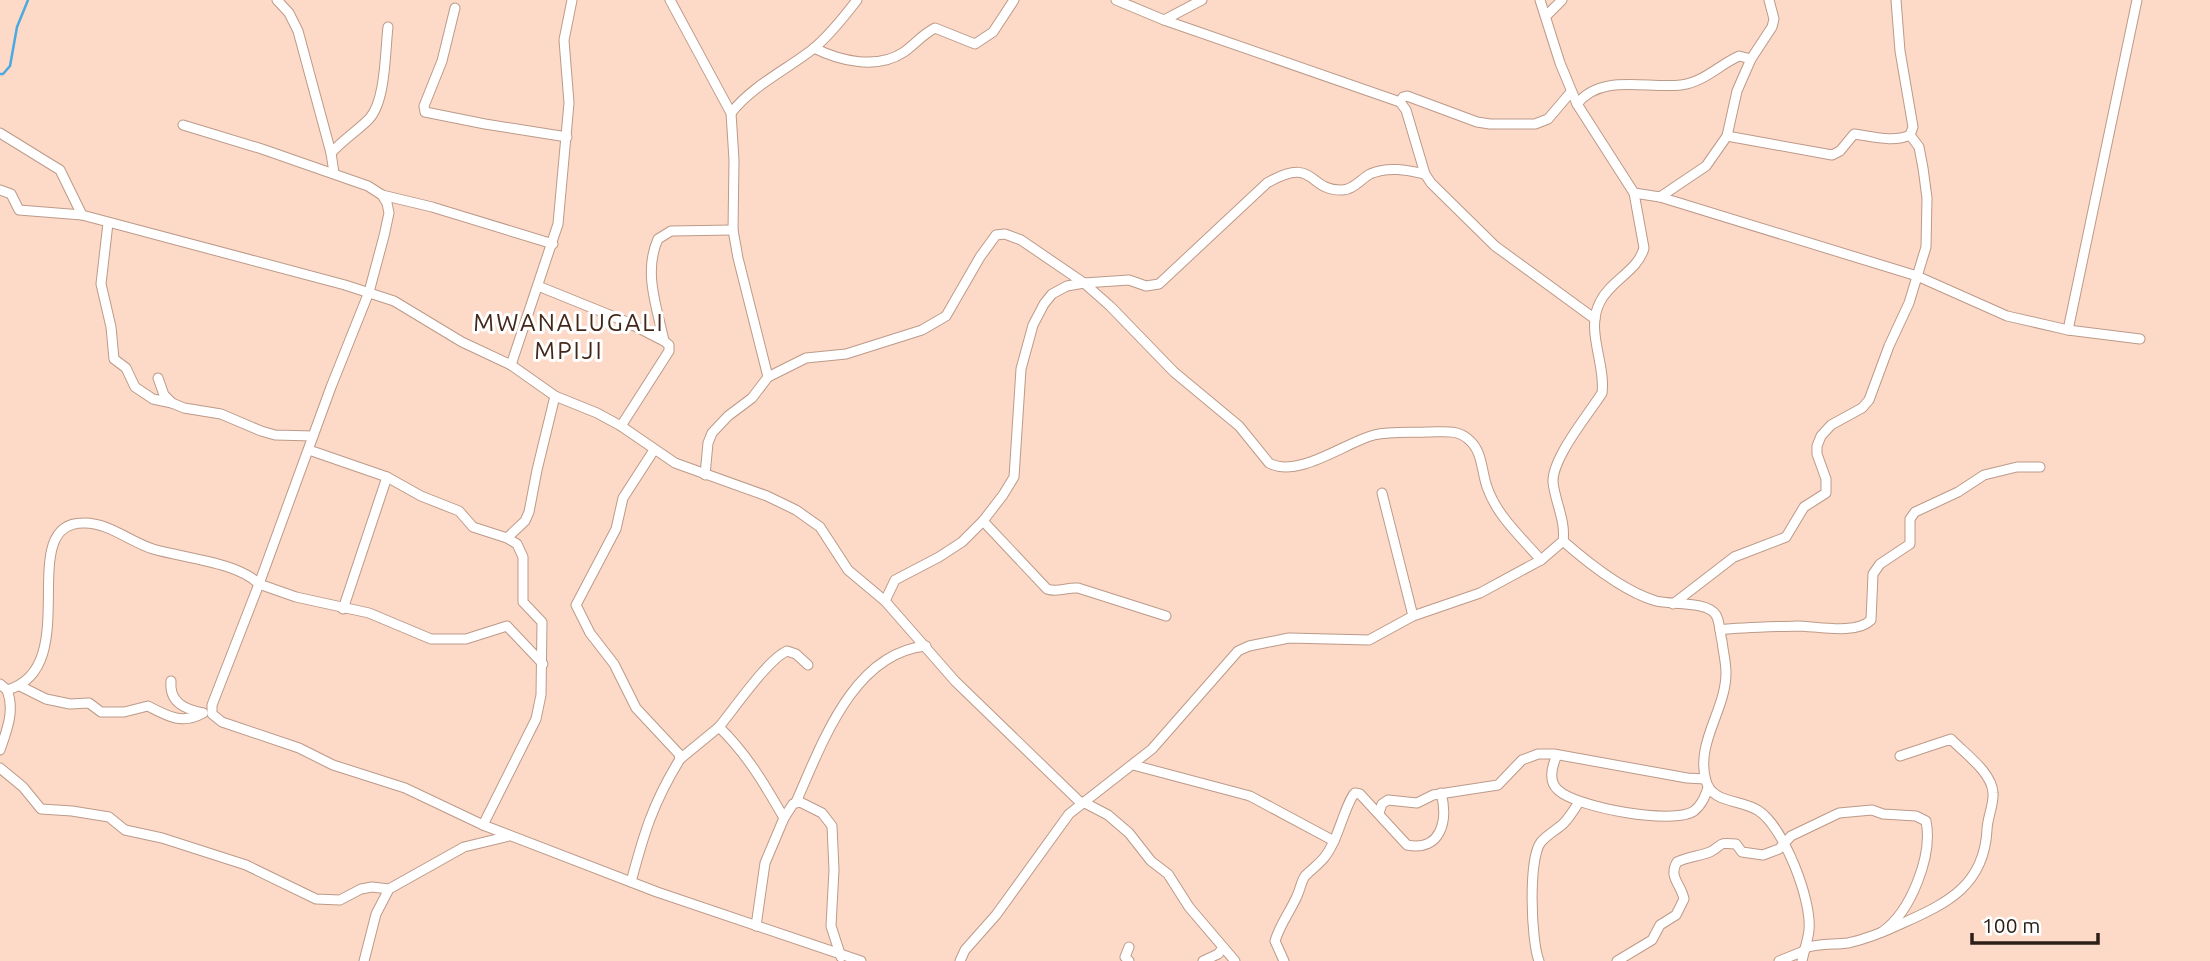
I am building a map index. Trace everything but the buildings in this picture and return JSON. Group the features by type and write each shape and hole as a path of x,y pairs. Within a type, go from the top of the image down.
{"street":[{"path":"277,0 289,13 298,31 334,173"},
{"path":"511,365 553,244 562,201 569,103 564,40 572,0"},
{"path":"670,0 731,113 734,150 733,230 768,377"},
{"path":"731,113 746,96 814,48 857,0"},
{"path":"814,48 850,62 890,58 903,52 935,28 975,44 993,32 1014,0"},
{"path":"1116,0 1133,4 1164,20 1400,102 1406,110 1424,174 1495,246 1595,319"},
{"path":"1164,20 1202,0"},
{"path":"960,961 965,950 996,915 1054,832 1082,802 1152,749 1238,651 1249,646 1289,638 1369,640 1413,616 1480,593 1541,560 1563,541 1564,532 1553,484 1553,472 1558,458 1602,393 1595,319 1600,301 1643,252 1643,241 1634,193 1577,104 1540,0"},
{"path":"1546,16 1562,0"},
{"path":"1660,197 1706,166 1727,136 1737,91 1752,59 1772,27 1774,19 1769,0"},
{"path":"1727,136 1832,155 1840,151 1854,134 1889,138 1910,135 1913,127 1900,51 1896,0"},
{"path":"2067,330 2137,0"},
{"path":"455,8 442,61 424,106 425,112 568,137"},
{"path":"331,153 343,139 370,118 374,111 382,85 388,27"},
{"path":"1577,104 1597,88 1619,85 1681,85 1703,79 1739,56 1752,59"},
{"path":"1400,102 1407,96 1477,122 1535,124 1548,119 1572,92"},
{"path":"183,125 334,173 368,186 382,195 432,207 553,244"},
{"path":"0,133 60,170 82,215"},
{"path":"1673,604 1734,557 1786,537 1804,506 1826,493 1826,479 1817,454 1821,436 1831,425 1862,408 1869,400 1888,346 1909,303 1926,247 1927,198 1919,147 1910,135"},
{"path":"885,601 895,580 904,573 939,557 962,542 983,521 1014,477 1019,386 1033,325 1044,303 1052,294 1067,286 1084,283 1129,280 1146,286 1159,284 1267,183 1297,171 1305,172 1328,188 1339,190 1348,190 1369,175 1380,171 1403,169 1424,174"},
{"path":"0,190 11,194 19,210 82,215 394,301 462,342 511,365 555,396 621,426 675,463 767,496 796,510 820,527 848,570 885,601 955,681 1082,802 1108,815 1129,833 1151,861 1168,874 1189,907 1236,961"},
{"path":"1634,193 1660,197 1916,276 2007,316 2067,330 2140,339"},
{"path":"0,750 11,709 3,687 20,686 46,699 70,704 89,703 101,712 124,712 148,706 168,717 183,720 207,714 232,656 369,292 389,213 387,202 382,195"},
{"path":"108,223 102,284 114,359 126,368 135,387 153,398 184,408 221,414 275,435 313,436"},
{"path":"664,341 650,265 658,239 671,231 733,230"},
{"path":"705,475 708,443 712,433 728,416 752,398 768,377 806,358 846,354 876,346 922,330 946,316 996,235 1006,234 1021,240 1084,283 1174,372 1239,425 1269,463 1275,466 1284,468 1320,458 1383,433 1451,432 1465,436 1479,453 1493,503 1541,560"},
{"path":"538,286 627,322 668,345 669,351 621,426"},
{"path":"158,378 164,395 172,403"},
{"path":"508,538 530,512 555,396"},
{"path":"309,450 387,477 421,496 459,511 472,527 508,538 517,544 523,557 523,602 542,622 541,695 536,719 483,825"},
{"path":"654,450 623,498 616,529 576,605 590,633 614,664 636,708 679,754 680,759"},
{"path":"1720,630 1802,626 1827,629 1865,625 1871,620 1873,574 1880,564 1910,544 1910,519 1915,512 1958,492 1984,475 2017,467 2040,467"},
{"path":"343,609 387,477"},
{"path":"1382,493 1413,616"},
{"path":"983,521 1047,589 1058,592 1078,588 1166,616"},
{"path":"20,686 33,674 42,659 49,619 47,580 50,554 59,535 76,523 93,524 150,548 239,572 259,584 296,597 389,620 431,639 466,639 508,626 543,664"},
{"path":"1563,541 1601,572 1645,597 1708,608 1717,616 1726,673 1722,696 1705,749 1703,762 1707,783 1715,795 1759,811 1784,846 1798,871 1807,904 1809,929 1804,953"},
{"path":"756,926 765,863 784,818 796,802 820,749 860,681 899,652 926,646"},
{"path":"631,882 645,828 660,792 680,759 719,727 782,653 788,651 796,654 808,665"},
{"path":"171,681 170,692 173,699 187,708 299,748 333,765 405,788 483,825 631,882 840,959 861,961"},
{"path":"719,727 745,755 784,818"},
{"path":"1779,961 1804,953 1816,944 1848,943 1882,932 1940,906 1954,897 1971,879 1981,863 1987,842 1986,828 1993,793 1988,778 1951,739 1900,757"},
{"path":"1378,813 1382,804 1388,800 1409,804 1441,793 1449,794 1472,787 1498,785 1522,760 1538,754 1557,755 1707,783"},
{"path":"1557,755 1551,772 1554,785 1559,791 1579,802 1611,810 1666,816 1685,815 1701,804 1707,783"},
{"path":"1133,765 1250,796 1334,841"},
{"path":"0,768 23,787 41,809 109,817 125,830 162,838 246,864 316,899 340,900 361,889 389,888 464,847 510,835"},
{"path":"1284,961 1275,941 1278,930 1297,896 1303,878 1322,863 1334,841 1350,797 1355,793 1360,794 1407,845 1424,845 1437,837 1444,822 1441,793"},
{"path":"796,802 822,813 832,826 834,870 831,926 840,959"},
{"path":"1539,961 1532,912 1535,856 1540,843 1565,823 1579,802"},
{"path":"1617,961 1652,940 1660,925 1676,915 1684,899 1673,876 1672,870 1676,862 1712,851 1718,844 1725,843 1736,844 1742,852 1763,855 1784,846 1791,836 1804,828 1839,813 1872,810 1923,818 1928,831 1920,874 1904,911 1882,932"},
{"path":"364,961 376,914 389,888"},
{"path":"1129,947 1125,957 1129,961"},
{"path":"1203,961 1218,954 1223,948"}],"waterway":[{"path":"0,74 10,66 17,27 28,0"}],"district":[{"name":"MWANALUGALI MPIJI","path":"569,336"}]}
